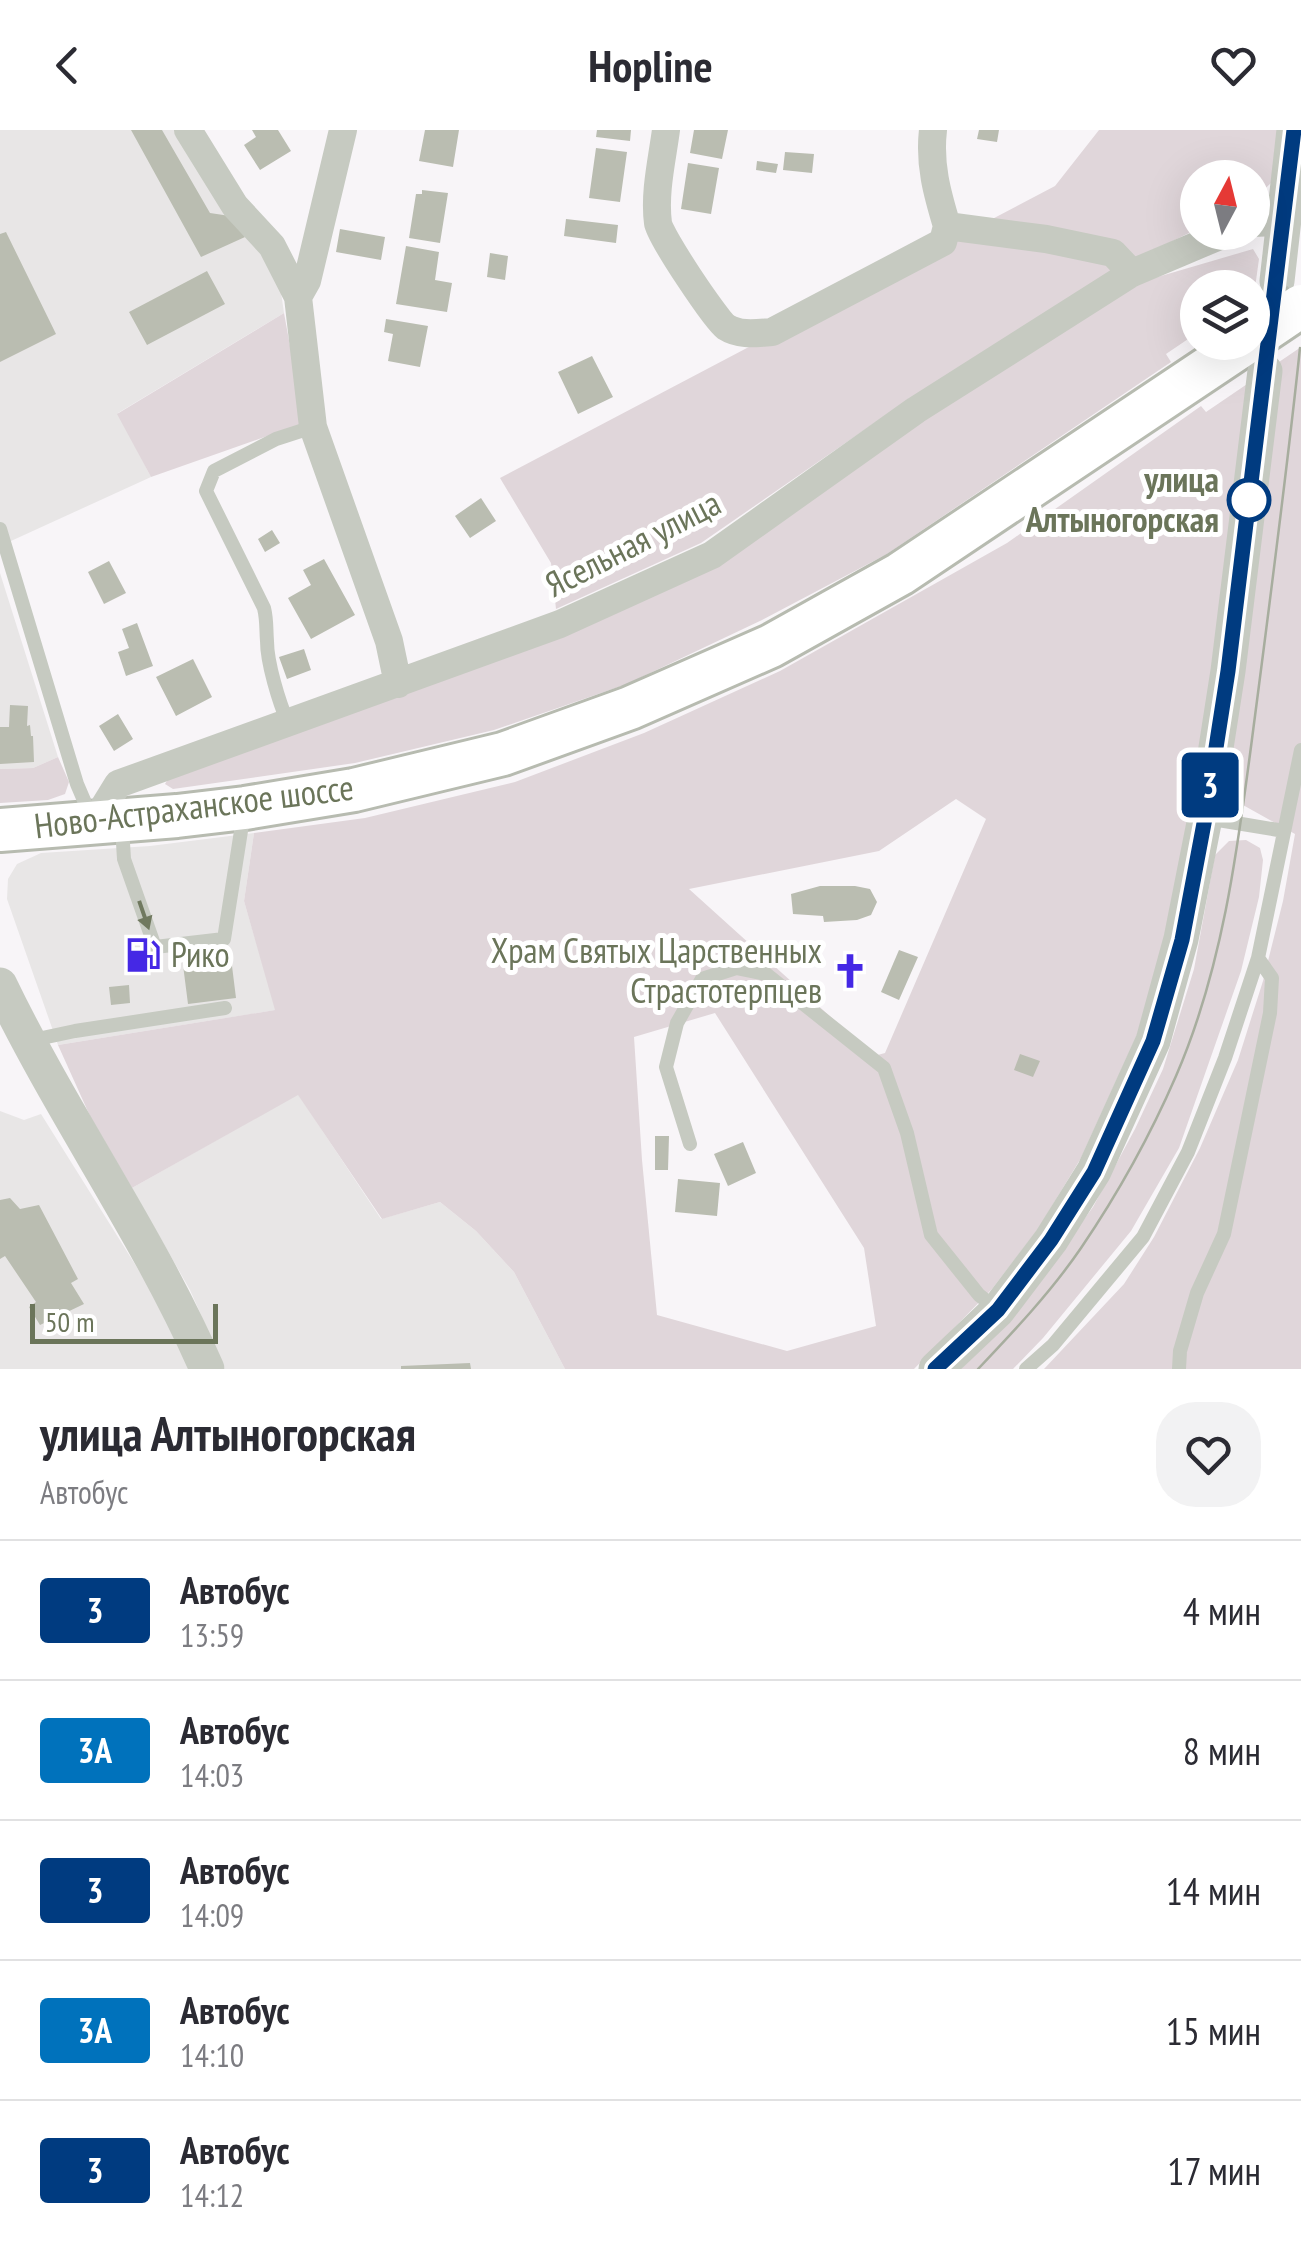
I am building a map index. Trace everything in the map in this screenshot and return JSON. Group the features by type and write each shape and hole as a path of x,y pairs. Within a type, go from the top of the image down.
{"main road":[{"name":"Ново-Астраханское шоссе","path":"1270,325 1289,293"},
{"name":"Ново-Астраханское шоссе","path":"0,830 245,808 354,790 503,754 630,708 771,646 900,574 1186,384 1236,360"}],"street":[{"path":"188,130 235,206 272,246 298,297 313,427 389,641 398,684"},
{"path":"298,297 308,281 343,130"},
{"path":"666,130 656,204 658,229 726,326 748,334 772,332 943,242 947,226 934,187 933,130"},
{"path":"1270,213 1294,130"},
{"path":"947,226 1046,239 1113,254 1132,273"},
{"path":"1270,233 1289,293"},
{"name":"Ясельная улица","path":"108,822 118,784 560,624 712,555 916,410 1132,273 1186,250"},
{"path":"936,1369 998,1310 1051,1240 1094,1172 1153,1041 1182,940 1228,671 1254,360"},
{"path":"0,985 27,1042 118,1197 208,1369"}],"lane":[{"path":"288,724 266,642 264,608 206,491 214,472 276,439 313,427"},
{"path":"0,529 76,784 108,822 155,947 224,939 245,808"},
{"path":"1026,1369 1053,1345 1143,1237 1188,1152 1258,958 1301,750"},
{"path":"1205,818 1284,831"},
{"path":"1179,1369 1180,1351 1197,1293 1224,1234 1270,1013 1272,978 1258,958"},
{"path":"690,1144 666,1067 676,1023 702,979 736,968 766,974 884,1068 906,1133 931,1236 979,1295 998,1310"},
{"path":"27,1042 225,1008"}],"shaded area":[{"path":"0,130 180,130 230,216 245,237 267,254 279,278 284,313 118,413 151,477 0,546"},
{"path":"1099,130 1280,130 1270,184 1270,160 1180,160 1180,237 1120,267 909,399 701,543 556,609 551,563 500,478 1055,186"},
{"path":"1250,250 1259,259 1257,270 1181,270"},
{"path":"1180,270 1180,345 1166,354 1171,362 887,554 762,620 627,684 494,730 355,763 173,789 165,784 171,774 561,634 924,420 1137,283"},
{"path":"284,313 304,423 151,477 117,414"},
{"path":"1301,347 1301,1369 1044,1369 1124,1284 1154,1237 1200,1148 1238,1060 1263,981 1295,834 1234,800 1226,789 1279,362"},
{"path":"1256,378 1167,936 1137,1035 1081,1158 1038,1229 992,1289 914,1369 565,1369 514,1272 476,1231 440,1202 382,1219 298,1095 132,1188 90,1116 58,1045 275,1010 244,901 254,833 365,818 515,782 644,733 780,671 1007,543 1201,406 1206,412","holes":["956,799 986,819 885,1053 874,1056 689,889 879,851","715,1013 864,1248 876,1326 787,1351 657,1315 634,1037"]},
{"path":"0,573 58,757 33,768 0,769"},
{"path":"58,757 69,782 65,794 48,800 0,803 0,769 33,768"},
{"name":"Рико","path":"254,833 244,901 276,1010 58,1045 7,899 8,879 17,864 41,853 150,846"},
{"path":"1246,840 1260,848 1263,860 1259,897 1241,971 1179,1148 1131,1231 1013,1369 961,1369 1013,1317 1093,1207 1163,1069 1194,969 1215,855 1229,841"},
{"path":"298,1094 381,1219 440,1202 476,1231 514,1272 565,1369 225,1369 190,1290 132,1188"},
{"path":"0,1111 24,1120 41,1114 158,1301 191,1369 0,1369"}],"building":[{"path":"131,130 162,130 210,213 230,216 245,237 201,257"},
{"path":"252,130 278,130 291,151 260,170 244,145 256,137"},
{"path":"425,130 459,130 453,167 419,161"},
{"path":"597,130 631,130 630,141 596,137"},
{"path":"694,130 728,130 722,159 690,153"},
{"path":"979,130 999,130 997,142 977,139"},
{"path":"596,148 627,152 620,202 589,198"},
{"path":"785,152 814,154 812,173 783,170"},
{"path":"757,161 778,164 776,173 756,170"},
{"path":"688,163 719,168 711,214 681,209"},
{"path":"422,190 448,193 440,243 409,238 416,194 422,194"},
{"path":"566,219 618,225 616,243 564,236"},
{"path":"340,229 385,237 381,260 336,252"},
{"path":"6,232 56,334 0,362 0,234"},
{"path":"406,246 439,252 435,280 452,283 447,312 396,304"},
{"path":"490,253 508,256 505,280 487,277"},
{"path":"207,271 225,304 147,345 129,312"},
{"path":"386,319 428,326 420,367 388,361 393,334 384,332"},
{"path":"592,356 613,397 578,414 558,372"},
{"path":"481,498 496,521 470,538 455,516"},
{"path":"272,530 280,543 265,552 258,539"},
{"path":"324,559 355,615 311,639 288,598 311,585 303,570"},
{"path":"109,561 126,593 104,604 88,572"},
{"path":"137,623 153,666 126,676 118,652 129,648 122,629"},
{"path":"304,649 311,670 287,679 279,657"},
{"path":"193,659 212,697 176,716 156,677"},
{"path":"10,705 28,706 27,726 30,725 33,736 34,762 0,764 0,727 9,727"},
{"path":"118,714 133,739 114,751 99,726"},
{"path":"820,886 870,889 877,902 871,915 857,920 824,922 823,916 793,914 791,894"},
{"path":"899,950 918,957 899,1000 881,992"},
{"path":"231,958 236,998 188,1004 183,965"},
{"path":"129,985 130,1003 111,1005 109,987"},
{"path":"1020,1054 1040,1061 1033,1077 1014,1070"},
{"path":"655,1136 669,1136 668,1170 655,1170"},
{"path":"743,1142 756,1173 728,1186 714,1154"},
{"path":"678,1179 720,1183 717,1216 675,1212"},
{"path":"10,1198 20,1209 39,1205 78,1279 71,1283 84,1304 40,1325 29,1307 36,1302 5,1256 0,1259 0,1200"},
{"path":"470,1363 471,1369 401,1369 401,1366"}],"tram line":[{"path":"978,1369 1057,1280 1107,1207 1166,1098 1207,989 1228,899 1243,808 1300,348"}],"bus line":[{"name":"3","path":"935,1369 998,1310 1051,1240 1094,1172 1153,1041 1182,940 1228,671 1294,130"}],"place":[{"name":"улица Алтыногорская","path":"1249,500"},
{"name":"Рико","path":"143,955"},
{"name":"Храм Святых Царственных Страстотерпцев","path":"850,971"}]}
